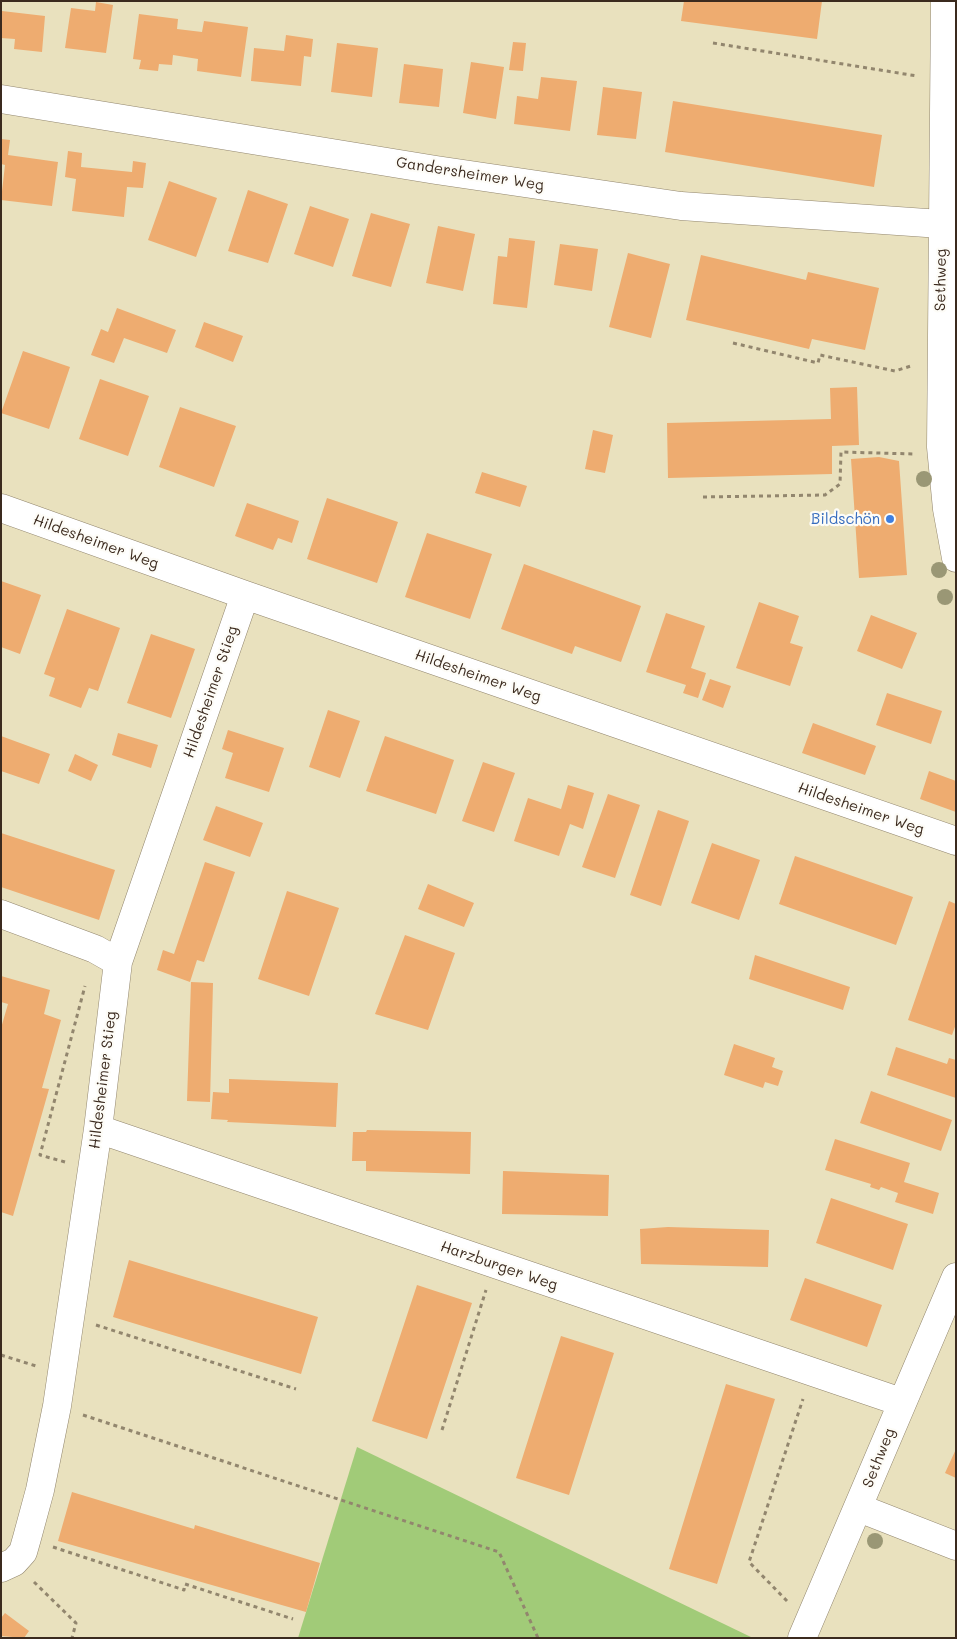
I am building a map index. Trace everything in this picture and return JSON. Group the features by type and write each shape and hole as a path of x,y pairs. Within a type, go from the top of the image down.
{"street":[{"name":"Sethweg","path":"945,1 941,224 941,456 947,509 956,558"},
{"name":"Gandersheimer Weg","path":"1,99 436,170 681,206 941,224"},
{"name":"Hildesheimer Weg","path":"1,508 244,595 956,841"},
{"name":"Hildesheimer Stieg","path":"8,1565 23,1552 40,1490 57,1406 98,1129 118,962 244,595"},
{"path":"1,914 95,949 118,962"},
{"name":"Harzburger Weg","path":"98,1129 901,1402"},
{"name":"Sethweg","path":"805,1630 859,1508 901,1402 956,1278"},
{"path":"859,1508 956,1546"}],"path":[{"path":"713,43 911,76 943,75"},
{"path":"733,343 818,363 820,355 895,370 911,366"},
{"path":"703,498 825,495 840,484 841,452 874,451 941,456"},
{"path":"92,1170 40,1155 95,949"},
{"path":"442,1430 494,1264"},
{"path":"70,1317 296,1389"},
{"path":"1,1355 61,1374"},
{"path":"805,1630 749,1562 812,1371"},
{"path":"57,1406 499,1552 538,1638"},
{"path":"27,1538 184,1590 185,1584 293,1619"},
{"path":"8,1565 76,1623 72,1638"}],"green space":[{"path":"357,1447 753,1638 298,1638"}],"building":[{"path":"684,1 822,1 817,39 681,21"},
{"path":"96,2 113,5 106,53 65,48 71,8 95,11"},
{"path":"2,11 45,16 42,52 14,49 15,39 1,38"},
{"path":"139,14 178,19 177,29 202,32 204,21 248,27 241,77 197,71 198,59 173,55 172,65 159,64 158,71 139,69 141,60 133,59"},
{"path":"286,35 313,39 311,57 304,56 301,86 251,81 254,48 284,51"},
{"path":"513,42 526,43 523,71 509,70"},
{"path":"337,43 378,48 372,97 331,92"},
{"path":"471,62 504,67 496,119 463,113"},
{"path":"404,64 443,69 439,107 399,103"},
{"path":"541,77 577,81 570,131 514,124 517,96 538,99"},
{"path":"603,87 642,92 636,139 597,135"},
{"path":"673,101 882,135 874,187 665,152"},
{"path":"1,139 10,140 8,155 58,162 52,206 1,200 5,165 1,164"},
{"path":"68,151 82,153 81,167 132,172 133,161 146,163 143,188 127,187 124,217 72,211 76,179 65,177"},
{"path":"169,181 217,198 196,257 148,240"},
{"path":"248,190 288,204 268,263 228,251"},
{"path":"310,206 349,219 333,267 294,254"},
{"path":"371,213 410,224 391,287 352,276"},
{"path":"438,226 475,234 463,291 426,283"},
{"path":"509,238 535,241 527,308 493,304 498,256 507,257"},
{"path":"560,244 598,249 592,291 554,285"},
{"path":"628,253 670,264 651,338 609,327"},
{"path":"701,255 806,280 808,272 879,288 865,350 812,339 809,349 686,320"},
{"path":"117,308 176,330 167,353 124,338 114,363 91,355 101,329 108,332"},
{"path":"204,322 243,336 233,362 195,347"},
{"path":"23,351 70,367 49,429 1,413"},
{"path":"100,379 149,396 128,456 79,439"},
{"path":"857,387 859,445 832,446 832,474 668,478 667,423 831,419 830,388"},
{"path":"180,407 236,426 214,487 159,467"},
{"path":"593,430 613,435 605,473 585,469"},
{"path":"879,457 899,461 907,575 859,578 851,459"},
{"path":"482,472 527,486 520,507 475,493"},
{"path":"327,498 398,522 377,583 307,559"},
{"path":"247,503 299,521 292,543 278,538 273,550 235,536"},
{"path":"427,533 492,554 470,619 405,597"},
{"path":"524,564 641,606 621,662 575,646 572,654 501,629"},
{"path":"1,581 41,595 20,654 1,647"},
{"path":"759,602 799,616 790,643 803,647 790,686 736,668"},
{"path":"67,609 120,628 98,691 89,688 81,708 49,696 55,678 44,674"},
{"path":"666,613 705,626 691,668 706,673 698,698 683,693 686,685 646,672"},
{"path":"871,615 917,633 902,669 857,651"},
{"path":"151,634 195,649 171,718 127,703"},
{"path":"710,679 731,686 723,708 702,700"},
{"path":"887,693 942,711 931,744 876,725"},
{"path":"328,710 360,721 340,778 309,767"},
{"path":"813,723 876,746 865,775 802,753"},
{"path":"228,730 284,748 269,792 225,778 233,753 222,749"},
{"path":"118,733 158,745 151,768 112,755"},
{"path":"1,736 50,754 39,784 1,771"},
{"path":"385,736 454,760 436,814 366,791"},
{"path":"75,754 98,765 91,781 68,771"},
{"path":"483,762 515,773 494,832 462,821"},
{"path":"929,771 956,781 956,812 920,799"},
{"path":"568,785 594,793 583,829 570,824 559,856 514,841 528,798 561,809"},
{"path":"608,794 640,805 615,878 582,867"},
{"path":"216,806 263,823 250,857 203,840"},
{"path":"658,810 689,821 661,906 630,895"},
{"path":"1,833 115,870 99,920 1,887"},
{"path":"712,843 760,860 739,920 691,903"},
{"path":"795,856 913,897 896,945 779,904"},
{"path":"205,862 235,872 204,962 197,960 190,982 157,970 163,950 174,954"},
{"path":"428,884 474,903 464,927 418,909"},
{"path":"287,891 339,908 309,996 258,979"},
{"path":"949,901 956,904 956,1024 952,1035 908,1020"},
{"path":"405,935 455,953 428,1030 375,1014"},
{"path":"755,955 850,987 843,1010 749,979"},
{"path":"1,976 50,990 44,1014 61,1020 42,1088 49,1089 13,1216 1,1212 1,1028 8,1004 1,1002"},
{"path":"191,982 213,983 210,1102 187,1101"},
{"path":"734,1044 775,1058 772,1067 783,1071 778,1086 765,1082 763,1088 724,1075"},
{"path":"896,1047 947,1064 949,1058 956,1060 956,1098 887,1075"},
{"path":"229,1079 338,1083 336,1127 227,1122 228,1120 211,1119 213,1092 229,1093"},
{"path":"871,1091 952,1120 941,1151 860,1123"},
{"path":"367,1130 471,1132 470,1174 366,1171 366,1161 352,1161 353,1132 366,1132"},
{"path":"835,1139 910,1163 904,1182 939,1193 933,1214 895,1202 898,1193 881,1187 879,1190 870,1187 871,1184 825,1170"},
{"path":"503,1171 609,1175 608,1216 502,1214"},
{"path":"831,1198 908,1224 893,1270 816,1243"},
{"path":"668,1227 769,1230 768,1267 641,1264 640,1229"},
{"path":"129,1260 318,1317 301,1374 113,1317"},
{"path":"805,1278 882,1305 867,1347 790,1320"},
{"path":"417,1285 472,1303 427,1439 372,1421"},
{"path":"561,1336 614,1353 569,1495 516,1478"},
{"path":"726,1384 775,1399 717,1584 669,1569"},
{"path":"956,1449 956,1478 945,1473"},
{"path":"72,1492 194,1529 195,1525 320,1563 306,1612 58,1541"},
{"path":"5,1613 29,1631 24,1638 1,1636 1,1618"}],"place":[{"name":"Bildschön","path":"890,519"}]}
